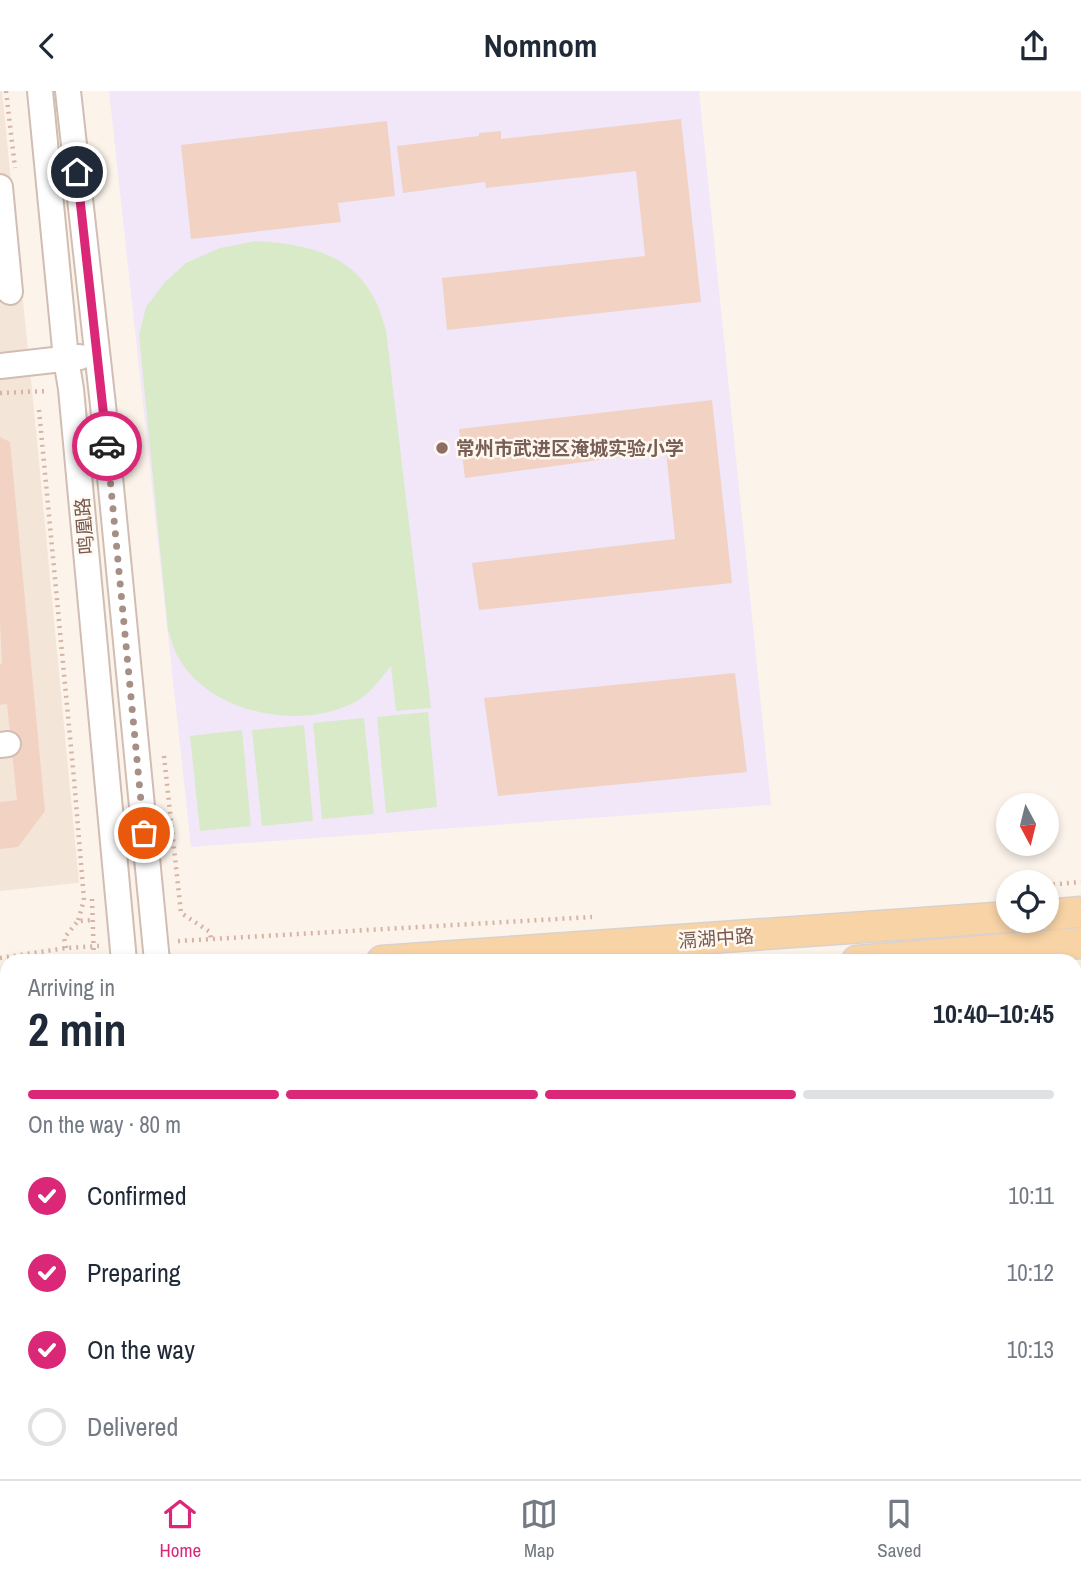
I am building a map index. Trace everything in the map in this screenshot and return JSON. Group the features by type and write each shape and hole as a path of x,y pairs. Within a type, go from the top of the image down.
{"main road":[{"path":"1059,914 1081,912"},
{"name":"滆湖中路","path":"482,954 996,918"},
{"path":"944,954 1081,943"}],"street":[{"name":"鸣凰路","path":"40,91 71,389 123,954"},
{"name":"鸣凰路","path":"68,91 156,954"},
{"path":"0,187 10,292"},
{"path":"0,366 97,354"}],"path":[{"path":"0,393 52,391"},
{"path":"26,954 66,948 64,938 78,921 84,900 38,410"},
{"path":"1059,884 1081,882"},
{"path":"78,921 93,921"}],"shaded area":[{"path":"0,91 36,430 79,883 0,891"},
{"name":"常州市武进区淹城实验小学","path":"109,91 699,91 771,805 191,847"}],"green space":[{"path":"256,241 308,248 339,261 365,284 380,311 386,330 431,708 396,711 391,666 365,696 331,711 281,715 256,711 231,703 209,691 191,675 174,649 168,630 139,335 146,307 165,282 186,263 220,248"},
{"path":"428,712 437,807 386,813 377,717"},
{"path":"364,718 374,814 322,819 313,723"},
{"path":"304,725 313,821 262,826 252,730"},
{"path":"242,730 251,826 200,831 190,736"}],"building":[{"path":"681,119 701,302 447,330 442,278 645,256 636,171 486,188 485,182 403,193 397,146 479,136 479,133 501,131 501,139"},
{"path":"387,121 395,196 338,203 341,222 191,239 181,145"},
{"path":"712,400 732,583 479,610 472,563 675,539 666,451 465,478 459,429"},
{"path":"0,437 10,442 45,811 18,847 0,849 0,802 17,800 7,704 0,705"},
{"path":"735,673 747,772 498,796 484,698"}],"way so far":[{"path":"107,446 144,833"}],"place":[{"name":"常州市武进区淹城实验小学","path":"442,448"}],"route":[{"path":"77,172 107,446"}]}
